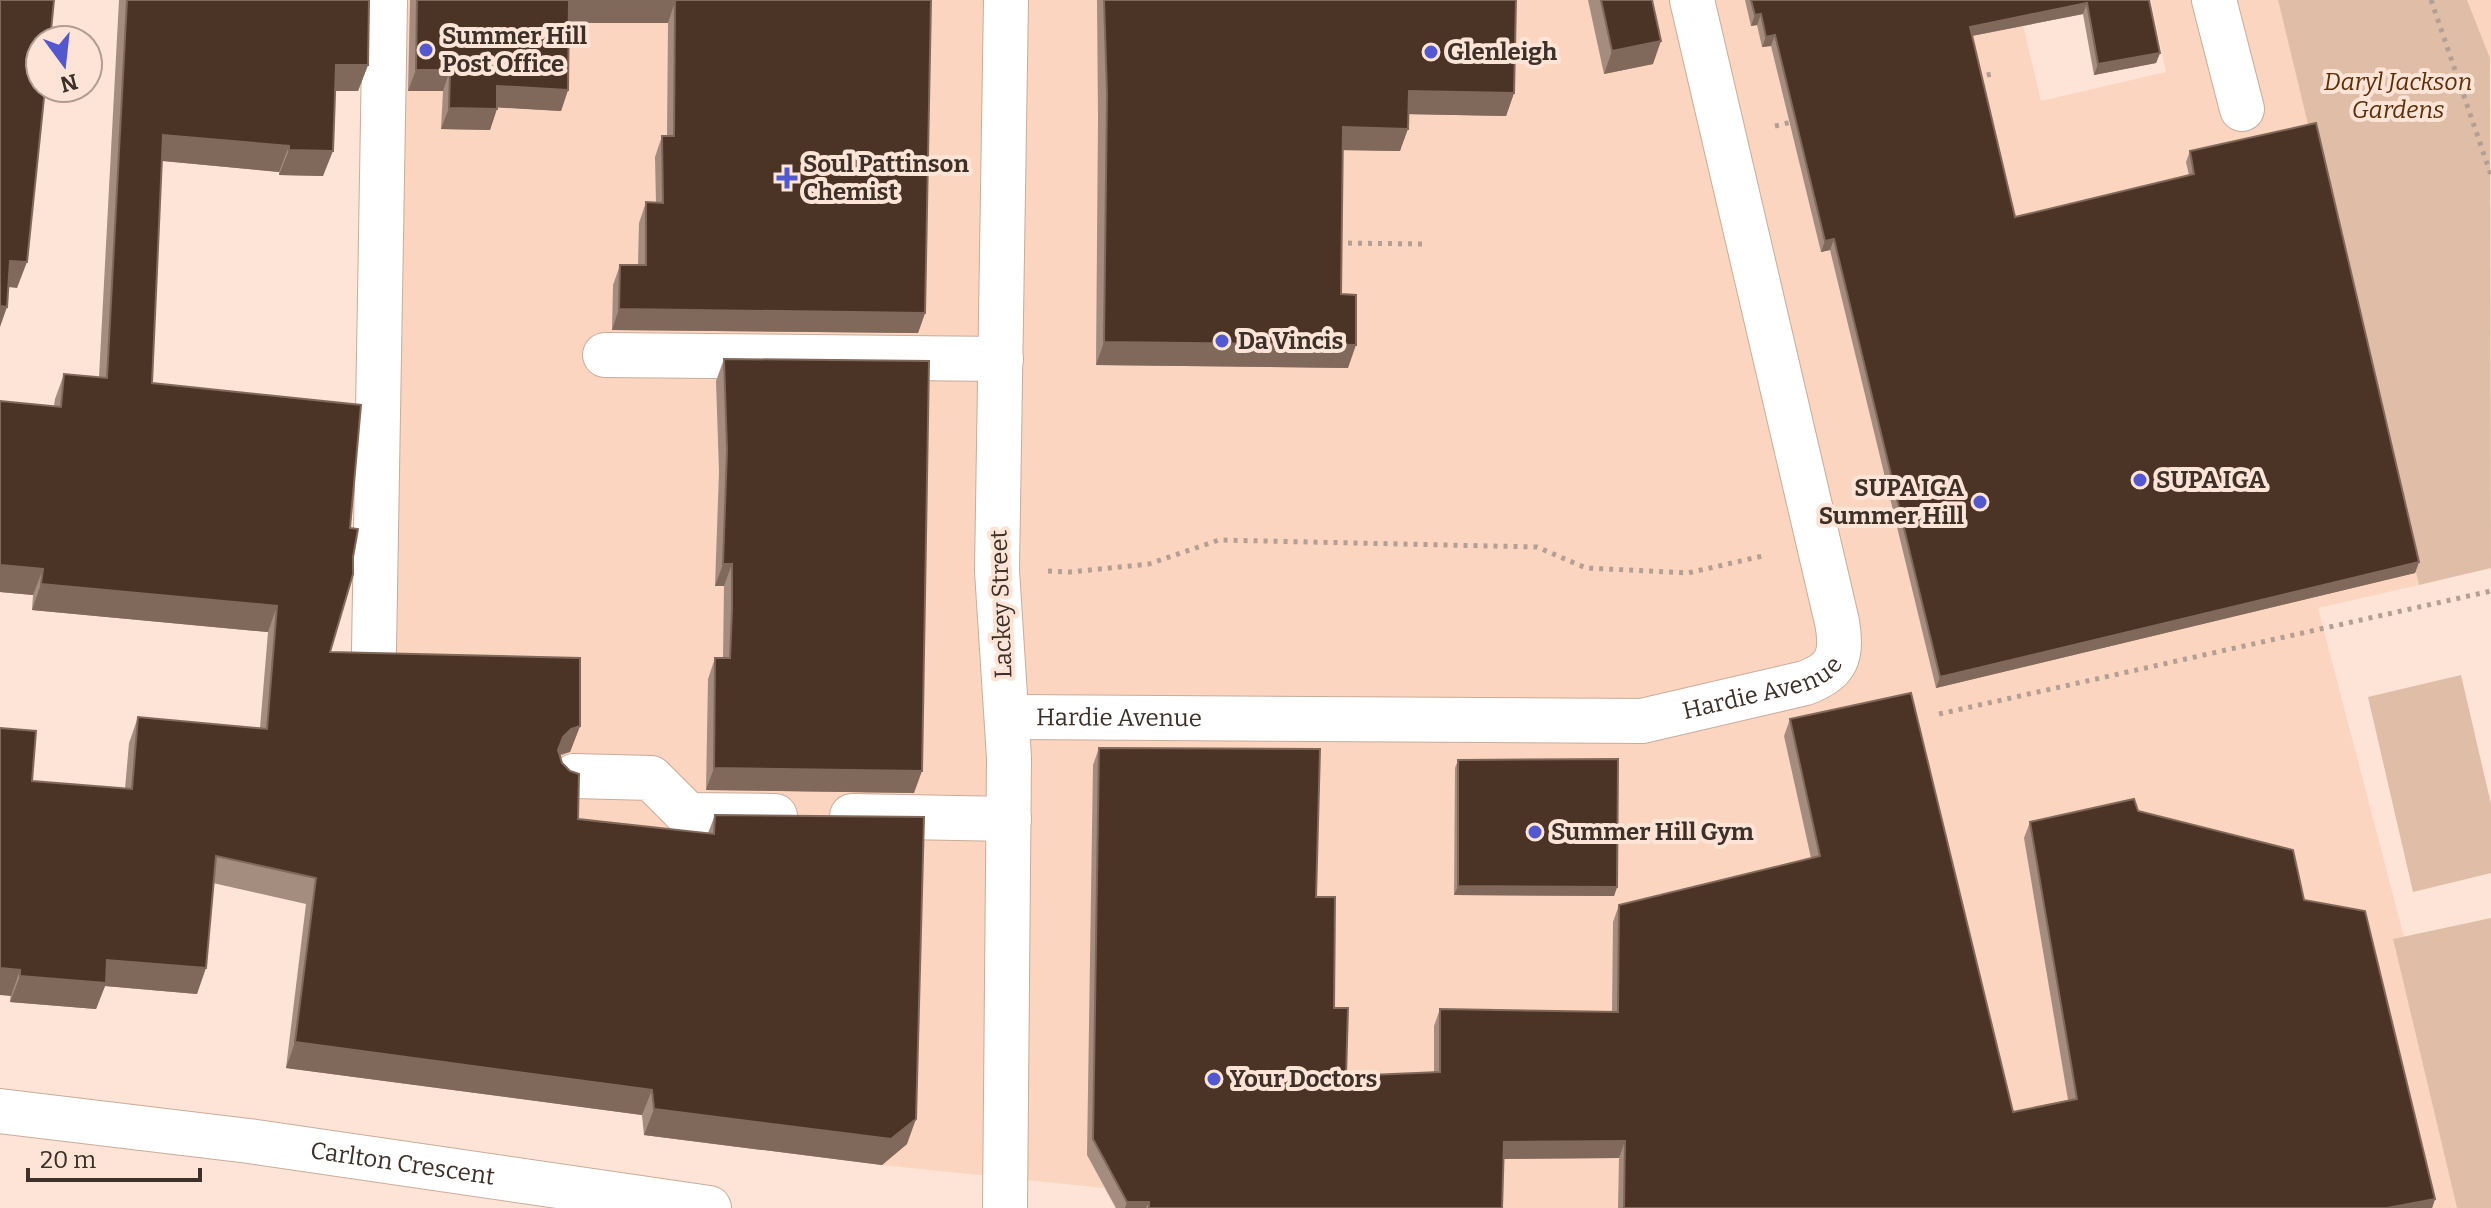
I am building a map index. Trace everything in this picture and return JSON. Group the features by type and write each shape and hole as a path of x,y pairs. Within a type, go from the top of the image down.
{"street":[{"path":"374,650 385,0"},
{"name":"Lackey Street","path":"1005,1208 1009,819 1007,717 997,571 1006,0"},
{"name":"Hardie Avenue","path":"1007,717 1642,721 1805,683 1822,677 1833,666 1839,654 1840,639 1692,0"},
{"path":"2214,0 2242,109"},
{"path":"605,355 1001,359"},
{"path":"574,776 651,778 688,815 1009,819"},
{"name":"Carlton Crescent","path":"0,1111 249,1141 709,1208"}],"path":[{"path":"2431,0 2491,175"},
{"path":"1977,77 1992,74"},
{"path":"1766,128 1811,117"},
{"path":"1337,243 1428,244"},
{"path":"1041,571 1070,572 1149,564 1219,540 1537,547 1586,568 1688,573 1819,542"},
{"path":"1939,714 2491,591"}],"shaded area":[{"path":"373,0 2017,0 2041,101 2166,72 2151,0 2278,0 2419,585 2318,608 2404,937 2393,940 2457,1208 1115,1208 1104,1188 882,1165 644,1135 638,853 569,845 571,684 360,679"},
{"path":"2467,0 2491,0 2491,64 2490,58"}],"green space":[{"name":"Daryl Jackson Gardens","path":"2278,0 2467,0 2490,58 2491,568 2419,585"},
{"path":"2461,675 2491,804 2491,873 2413,892 2368,697"},
{"path":"2491,918 2491,1208 2457,1208 2393,939"}],"building":[{"path":"0,0 54,0 52,24 24,24 24,104 43,104 27,262 10,261 7,307 0,306"},
{"path":"127,0 369,0 368,65 336,65 333,151 289,150 289,146 163,135 152,383 361,405 350,528 358,529 353,574 330,652 580,658 580,726 563,737 558,750 562,763 579,774 578,819 714,834 715,815 924,817 916,1119 891,1139 654,1109 652,1090 295,1042 316,878 216,856 206,968 107,960 106,983 20,976 20,970 0,968 0,728 36,731 32,781 132,789 138,717 267,729 277,606 41,584 43,569 0,565 0,401 61,407 64,374 107,378"},
{"path":"417,0 931,0 925,313 619,309 620,265 646,265 646,202 663,203 662,136 674,136 675,2 569,2 568,90 497,86 497,109 449,108 450,70 416,70"},
{"path":"1104,0 1516,0 1514,93 1409,91 1408,129 1343,127 1341,294 1356,295 1356,345 1104,342 1107,95"},
{"path":"1601,0 1652,0 1661,41 1612,51"},
{"name":"SUPA IGA","path":"1751,0 2149,0 2160,53 2098,64 2087,3 1970,27 2015,217 2194,174 2190,151 2316,123 2419,562 1940,677 1834,239 1825,241 1775,35 1766,37 1761,14 1755,15"},
{"path":"724,359 929,361 922,771 714,768 715,658 730,658 732,610 732,564 723,564 727,450"},
{"path":"1911,693 2013,1112 2077,1099 2030,822 2134,799 2138,811 2293,850 2304,900 2365,911 2435,1199 2387,1208 1624,1208 1625,1141 1504,1142 1502,1208 1149,1208 1149,1202 1127,1202 1093,1139 1099,748 1320,749 1316,897 1335,897 1334,1008 1348,1008 1346,1076 1440,1072 1440,1009 1618,1012 1619,905 1820,856 1790,719"},
{"name":"Summer Hill Gym","path":"1618,759 1617,887 1458,886 1458,760"}],"place":[{"name":"Summer Hill Post Office","path":"426,50"},
{"name":"Glenleigh","path":"1431,52"},
{"name":"Soul Pattinson Chemist","path":"787,178"},
{"name":"Da Vincis","path":"1222,341"},
{"name":"SUPA IGA","path":"2140,480"},
{"name":"SUPA IGA Summer Hill","path":"1980,502"},
{"name":"Summer Hill Gym","path":"1535,832"},
{"name":"Your Doctors","path":"1214,1079"}]}
